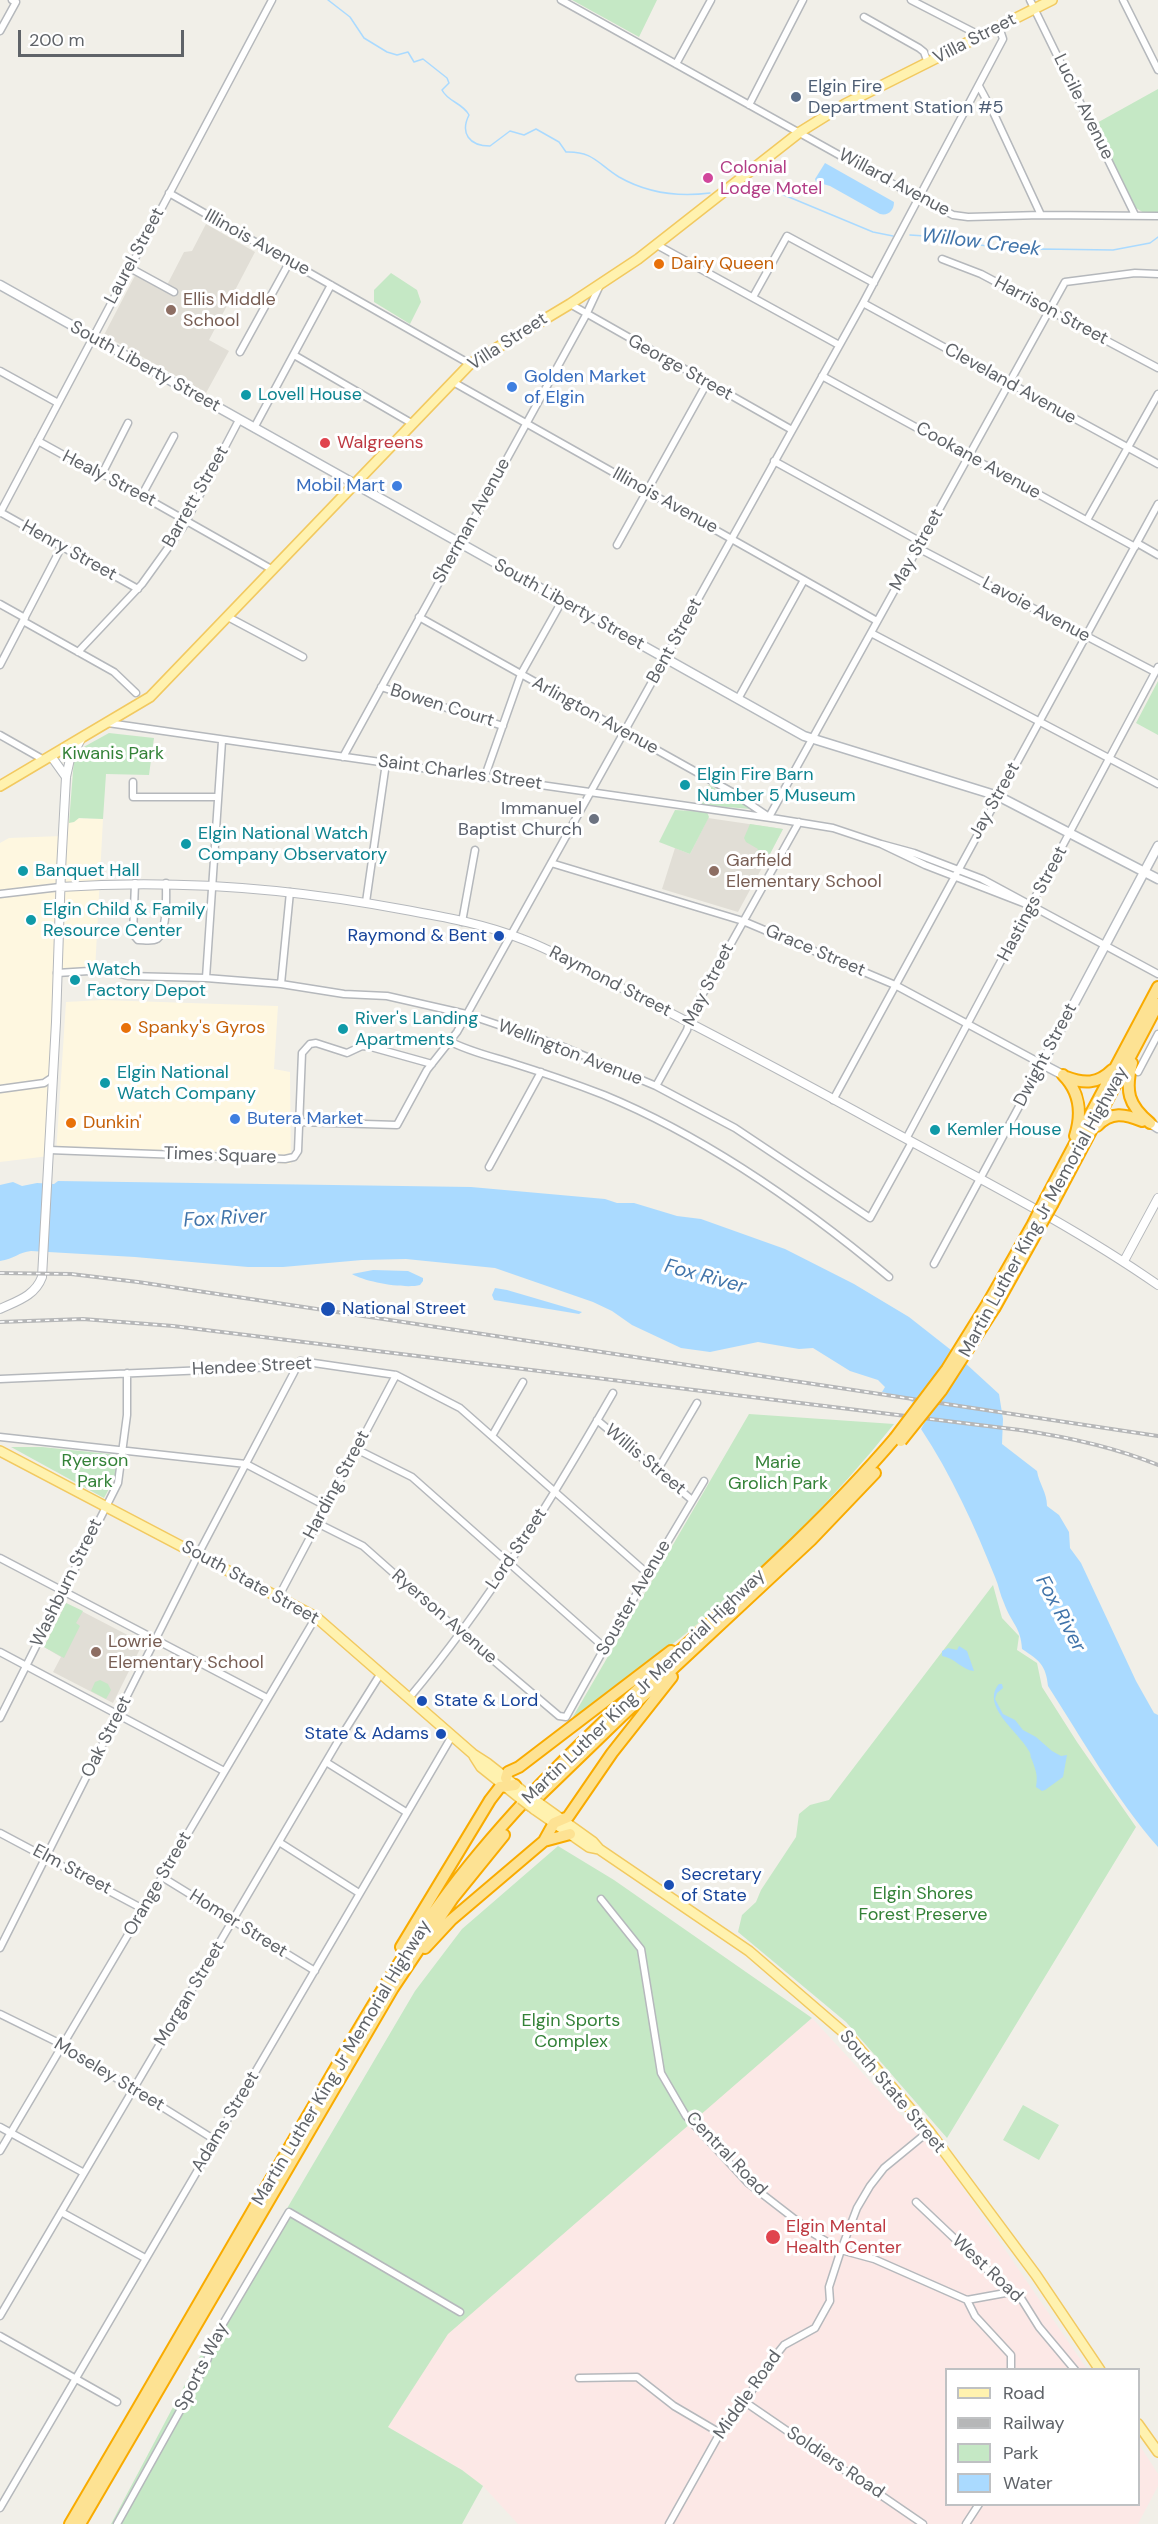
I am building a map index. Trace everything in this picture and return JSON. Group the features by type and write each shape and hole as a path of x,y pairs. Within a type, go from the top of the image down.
{"highway":[{"name":"Martin Luther King Jr Memorial Highway","path":"80,2524 393,1988 453,1898 524,1812 562,1772 843,1508 898,1439 992,1305 1049,1201 1090,1133 1140,1039 1157,995"},
{"name":"Martin Luther King Jr Memorial Highway","path":"1049,1201 1068,1156 1157,995"},
{"path":"1140,1039 1129,1074 1128,1088 1130,1100 1137,1112 1154,1126"},
{"path":"1063,1076 1092,1082 1109,1073 1119,1062"},
{"path":"1063,1076 1071,1083 1079,1108 1077,1131 1068,1156"},
{"path":"1090,1133 1102,1120 1112,1115 1130,1116 1154,1126"},
{"name":"Martin Luther King Jr Memorial Highway","path":"70,2524 330,2078 416,1937 479,1853 561,1762 829,1511 898,1439"},
{"path":"544,1842 558,1822 568,1817 612,1753 666,1683 736,1609"},
{"path":"330,2078 394,1958 490,1800 505,1782 508,1772 519,1767 723,1610"},
{"path":"505,1782 515,1785"},
{"path":"393,1988 451,1920 544,1842 561,1834 570,1834"}],"main road":[{"name":"Villa Street","path":"0,786 150,697 470,364 600,285 657,245 800,132 845,104 999,27 1033,4 1052,0"},
{"name":"South Liberty Street","path":"0,285 459,544 812,739 998,796 1158,879"},
{"name":"Dwight Street","path":"1042,1064 1158,846"},
{"name":"Grace Street","path":"1042,1064 1063,1076"},
{"name":"South State Street","path":"0,1451 316,1617 473,1754 481,1767 558,1822 593,1842 599,1849 723,1932 801,1994 849,2038 929,2131 1036,2275 1099,2368"},
{"name":"South State Street","path":"515,1785 523,1796"},
{"name":"South State Street","path":"558,1822 570,1834 589,1847 599,1849"},
{"path":"1140,2427 1158,2452"}],"street":[{"path":"0,31 16,2 12,0"},
{"name":"Laurel Street","path":"0,512 272,0"},
{"name":"Willard Avenue","path":"561,0 920,199 959,216 1158,216"},
{"path":"676,64 711,0"},
{"path":"749,105 803,0"},
{"path":"911,0 981,36"},
{"path":"1123,0 1158,70"},
{"name":"Lucile Avenue","path":"1033,4 1135,215"},
{"path":"864,17 919,48 924,52 928,63"},
{"name":"Bent Street","path":"432,1064 466,1014 920,199 1003,39 999,27"},
{"path":"979,86 1041,215"},
{"name":"Illinois Avenue","path":"169,193 470,364"},
{"path":"753,297 787,236 874,283"},
{"path":"657,245 839,345"},
{"name":"Harrison Street","path":"942,259 981,274 1158,368"},
{"path":"240,352 290,261"},
{"path":"130,268 174,292"},
{"name":"May Street","path":"769,818 1065,282 1135,273 1158,274"},
{"path":"254,428 331,285"},
{"name":"Sherman Avenue","path":"343,757 586,315 600,285"},
{"name":"Cleveland Avenue","path":"863,303 1158,464"},
{"name":"George Street","path":"570,304 792,430"},
{"path":"294,355 413,424"},
{"path":"0,371 58,403"},
{"name":"Cookane Avenue","path":"822,376 1087,520 1158,555"},
{"name":"Illinois Avenue","path":"453,382 877,621"},
{"path":"617,545 707,383"},
{"path":"1087,520 1158,394"},
{"name":"Barrett Street","path":"78,652 138,589 187,520 239,420"},
{"path":"102,474 128,423"},
{"path":"142,495 174,436"},
{"name":"Healy Street","path":"38,441 96,474 102,474 142,495 273,570"},
{"name":"Lavoie Avenue","path":"774,461 1085,636 1157,670"},
{"name":"Jay Street","path":"833,1100 1158,504"},
{"name":"Henry Street","path":"0,512 138,589"},
{"path":"0,665 62,546"},
{"path":"738,699 804,580"},
{"path":"486,776 521,674 562,601"},
{"path":"0,604 116,673 135,693"},
{"path":"228,617 303,657"},
{"name":"Arlington Avenue","path":"420,617 732,792 769,818"},
{"path":"871,633 1158,784"},
{"name":"Hastings Street","path":"870,1218 969,1024 1157,670"},
{"name":"Bowen Court","path":"381,687 503,726"},
{"name":"Saint Charles Street","path":"108,723 222,741 591,791 833,828 881,844 920,862 956,872 1031,906 1158,974"},
{"path":"0,735 48,758 66,777"},
{"path":"0,1309 30,1294 39,1285 53,1081 66,777 70,759 81,739"},
{"path":"206,978 222,741"},
{"path":"366,902 386,763"},
{"path":"133,782 133,797 218,797"},
{"name":"May Street","path":"656,1086 687,1030 688,1022 799,822"},
{"path":"462,922 475,850"},
{"name":"Grace Street","path":"551,863 743,921 895,985 1042,1064"},
{"path":"135,883 133,934 138,940 153,941 161,934 164,923 166,883"},
{"name":"Raymond Street","path":"0,894 60,887 135,883 212,884 366,902 462,922 510,935 541,947 688,1022 980,1179 1079,1233 1158,1285"},
{"path":"281,984 290,892"},
{"name":"Wellington Avenue","path":"57,973 105,970 128,976 206,978 281,984 344,994 387,996 466,1014 561,1046 656,1086 735,1128 870,1218"},
{"path":"1138,1072 1158,1034"},
{"name":"Wellington Avenue","path":"449,1041 604,1095 699,1143 793,1202 856,1247 889,1277"},
{"path":"310,1044 347,1053 362,1046 371,1047 432,1064 397,1125 299,1122 302,1053 310,1044"},
{"name":"Dwight Street","path":"934,1264 1042,1064"},
{"path":"489,1167 542,1072"},
{"path":"0,1089 53,1081"},
{"name":"Times Square","path":"49,1150 285,1159 294,1157 298,1151 299,1122"},
{"path":"1124,1261 1158,1198"},
{"name":"Hendee Street","path":"0,1379 298,1366 300,1361 396,1375 460,1408 648,1574"},
{"name":"Oak Street","path":"0,1948 199,1554 298,1366"},
{"name":"Washburn Street","path":"0,1718 118,1483 127,1415 127,1373"},
{"name":"Harding Street","path":"279,1596 396,1375"},
{"path":"492,1436 523,1382"},
{"name":"Lord Street","path":"409,1698 460,1632 556,1492 613,1393"},
{"path":"657,1471 697,1403"},
{"name":"Willis Street","path":"597,1420 692,1500"},
{"path":"0,1437 246,1464 326,1506"},
{"path":"356,1449 412,1477 605,1648"},
{"name":"Souster Avenue","path":"566,1717 704,1481"},
{"name":"Ryerson Avenue","path":"317,1522 363,1546 559,1716 566,1717"},
{"path":"0,1558 267,1698"},
{"name":"Orange Street","path":"0,2151 316,1617"},
{"path":"0,1652 224,1771"},
{"name":"Morgan Street","path":"0,2316 326,1762 381,1674"},
{"name":"Adams Street","path":"0,2508 452,1736"},
{"path":"326,1762 406,1812"},
{"name":"Elm Street","path":"0,1833 143,1909"},
{"path":"279,1842 359,1893"},
{"name":"Homer Street","path":"162,1876 315,1971"},
{"name":"Central Road","path":"601,1899 640,1949 661,2073 686,2116 748,2183 814,2234 842,2250 874,2259 967,2300"},
{"name":"Moseley Street","path":"0,2014 63,2045 215,2140"},
{"path":"0,2127 84,2173"},
{"name":"Middle Road","path":"669,2524 720,2433 746,2402 765,2369 784,2345 814,2328 830,2301 829,2287 857,2208 870,2187 891,2161 929,2131"},
{"name":"West Road","path":"916,2202 1011,2292 1019,2295 1039,2327 1073,2368"},
{"path":"61,2212 145,2258"},
{"name":"Sports Way","path":"117,2524 206,2364 214,2339 289,2212 460,2312"},
{"path":"1011,2292 967,2300 975,2316 1011,2355 1011,2368"},
{"path":"0,2337 117,2402"},
{"path":"579,2378 637,2377 674,2406 720,2433"},
{"name":"Soldiers Road","path":"746,2402 923,2524"},
{"path":"966,2524 979,2506"}],"shaded area":[{"name":"Ellis Middle School","path":"206,224 255,252 209,340 229,351 206,393 104,335 139,268 167,285 184,252 192,251"},
{"path":"64,818 103,819 95,971 58,973 49,1156 0,1162 0,843 9,838 62,836"},
{"name":"Garfield Elementary School","path":"708,818 783,829 738,912 662,889 675,848 690,854"},
{"path":"102,1000 278,1006 274,1069 290,1072 291,1164 56,1154 66,1002"},
{"name":"Lowrie Elementary School","path":"66,1603 143,1643 113,1703 53,1672 61,1657 44,1647"},
{"name":"Elgin Mental Health Center","path":"812,2018 947,2165 1086,2368 945,2368 945,2506 1140,2506 1140,2446 1158,2474 1158,2486 1138,2524 518,2524 483,2486 462,2470 388,2427 460,2312"}],"green space":[{"path":"572,0 657,0 639,37"},
{"path":"1158,89 1158,213 1144,213 1136,208 1095,124"},
{"path":"391,273 417,290 421,302 410,324 374,302 374,290"},
{"path":"1158,681 1158,735 1136,723"},
{"name":"Kiwanis Park","path":"109,733 154,738 149,775 106,774 103,819 79,818 69,823 74,759 80,749"},
{"path":"709,785 751,809 702,805 701,792"},
{"path":"675,810 707,812 709,817 690,854 659,842"},
{"path":"750,824 783,829 770,854 766,853 759,858 754,855 758,849 746,842 744,838"},
{"name":"Marie Grolich Park","path":"749,1414 894,1424 800,1530 749,1579 680,1638 571,1720"},
{"name":"Ryerson Park","path":"11,1447 42,1447 119,1455 116,1476 104,1498"},
{"name":"Elgin Shores Forest Preserve","path":"993,1585 1002,1618 1019,1636 1017,1650 1037,1663 1042,1687 1136,1827 947,2138 846,2022 738,1932 742,1915 756,1902 761,1890 796,1837 799,1814 810,1805 829,1800"},
{"path":"66,1603 83,1611 76,1623 80,1626 64,1658 44,1647"},
{"path":"100,1680 108,1684 111,1690 106,1699 91,1691 95,1682"},
{"name":"Elgin Sports Complex","path":"558,1846 614,1880 812,2018 448,2334 388,2427 462,2470 483,2486 462,2524 111,2524 199,2358 415,1991 462,1929"},
{"path":"1023,2105 1059,2125 1039,2160 1003,2140"}],"water":[{"path":"825,163 894,202 892,210 886,214 880,214 830,186 816,182 815,179"},
{"name":"Fox River","path":"58,1181 471,1187 634,1203 677,1216 701,1219 785,1249 854,1284 909,1317 951,1350 999,1394 1003,1419 1002,1444 1037,1471 1047,1506 1059,1515 1069,1532 1070,1548 1081,1563 1136,1681 1154,1713 1158,1715 1158,1847 1100,1768 1048,1686 1041,1664 1022,1649 1018,1630 1001,1597 971,1520 921,1429 926,1420 925,1415 908,1398 882,1392 885,1387 878,1380 850,1371 813,1348 799,1349 758,1342 710,1352 681,1348 632,1325 612,1311 593,1302 495,1268 406,1259 248,1267 31,1251 0,1261 0,1185 13,1182 22,1186 37,1183 54,1184"},
{"path":"373,1270 408,1271 423,1278 423,1281 420,1285 413,1286 395,1285 366,1280 352,1274"},
{"path":"495,1288 582,1312 579,1314 494,1300 492,1295"},
{"path":"959,1646 967,1651 974,1671 942,1656 942,1651 948,1648 957,1650"},
{"path":"999,1684 1002,1684 1003,1688 997,1693 995,1699 1003,1714 1015,1720 1023,1730 1036,1737 1052,1751 1061,1756 1067,1755 1063,1777 1045,1790 1042,1791 1036,1787 1036,1773 1030,1753 1003,1719 994,1701 994,1692"}],"waterway":[{"name":"Willow Creek","path":"328,0 350,17 364,38 387,52 397,55 408,52 414,62 423,59 447,78 449,83 442,90 469,115 466,122 466,133 477,144 490,146 510,131 524,135 536,129 559,142 566,152 589,156 619,177 641,187 675,194 710,193"},
{"name":"Willow Creek","path":"760,185 873,232 893,236"},
{"name":"Willow Creek","path":"910,235 956,238 974,244 1026,252 1042,249 1113,250 1150,243 1158,237"}],"railway":[{"path":"0,1273 71,1274 138,1282 1158,1436"},
{"path":"0,1322 83,1319 173,1326 1020,1430 1090,1443 1158,1465"}],"place":[{"name":"Elgin Fire Department Station #5","path":"796,97"},
{"name":"Colonial Lodge Motel","path":"708,178"},
{"name":"Dairy Queen","path":"659,264"},
{"name":"Ellis Middle School","path":"171,310"},
{"name":"Golden Market of Elgin","path":"512,387"},
{"name":"Lovell House","path":"246,395"},
{"name":"Walgreens","path":"325,443"},
{"name":"Mobil Mart","path":"397,486"},
{"name":"Elgin Fire Barn Number 5 Museum","path":"685,785"},
{"name":"Immanuel Baptist Church","path":"594,819"},
{"name":"Elgin National Watch Company Observatory","path":"186,844"},
{"name":"Banquet Hall","path":"23,871"},
{"name":"Garfield Elementary School","path":"714,871"},
{"name":"Elgin Child & Family Resource Center","path":"31,920"},
{"name":"Raymond & Bent","path":"499,936"},
{"name":"Watch Factory Depot","path":"75,980"},
{"name":"Spanky's Gyros","path":"126,1028"},
{"name":"River's Landing Apartments","path":"343,1029"},
{"name":"Elgin National Watch Company","path":"105,1083"},
{"name":"Butera Market","path":"235,1119"},
{"name":"Dunkin'","path":"71,1123"},
{"name":"Kemler House","path":"935,1130"},
{"name":"National Street","path":"328,1309"},
{"name":"Lowrie Elementary School","path":"96,1652"},
{"name":"State & Lord","path":"422,1701"},
{"name":"State & Adams","path":"441,1734"},
{"name":"Secretary of State","path":"669,1885"},
{"name":"Elgin Mental Health Center","path":"773,2237"}]}
